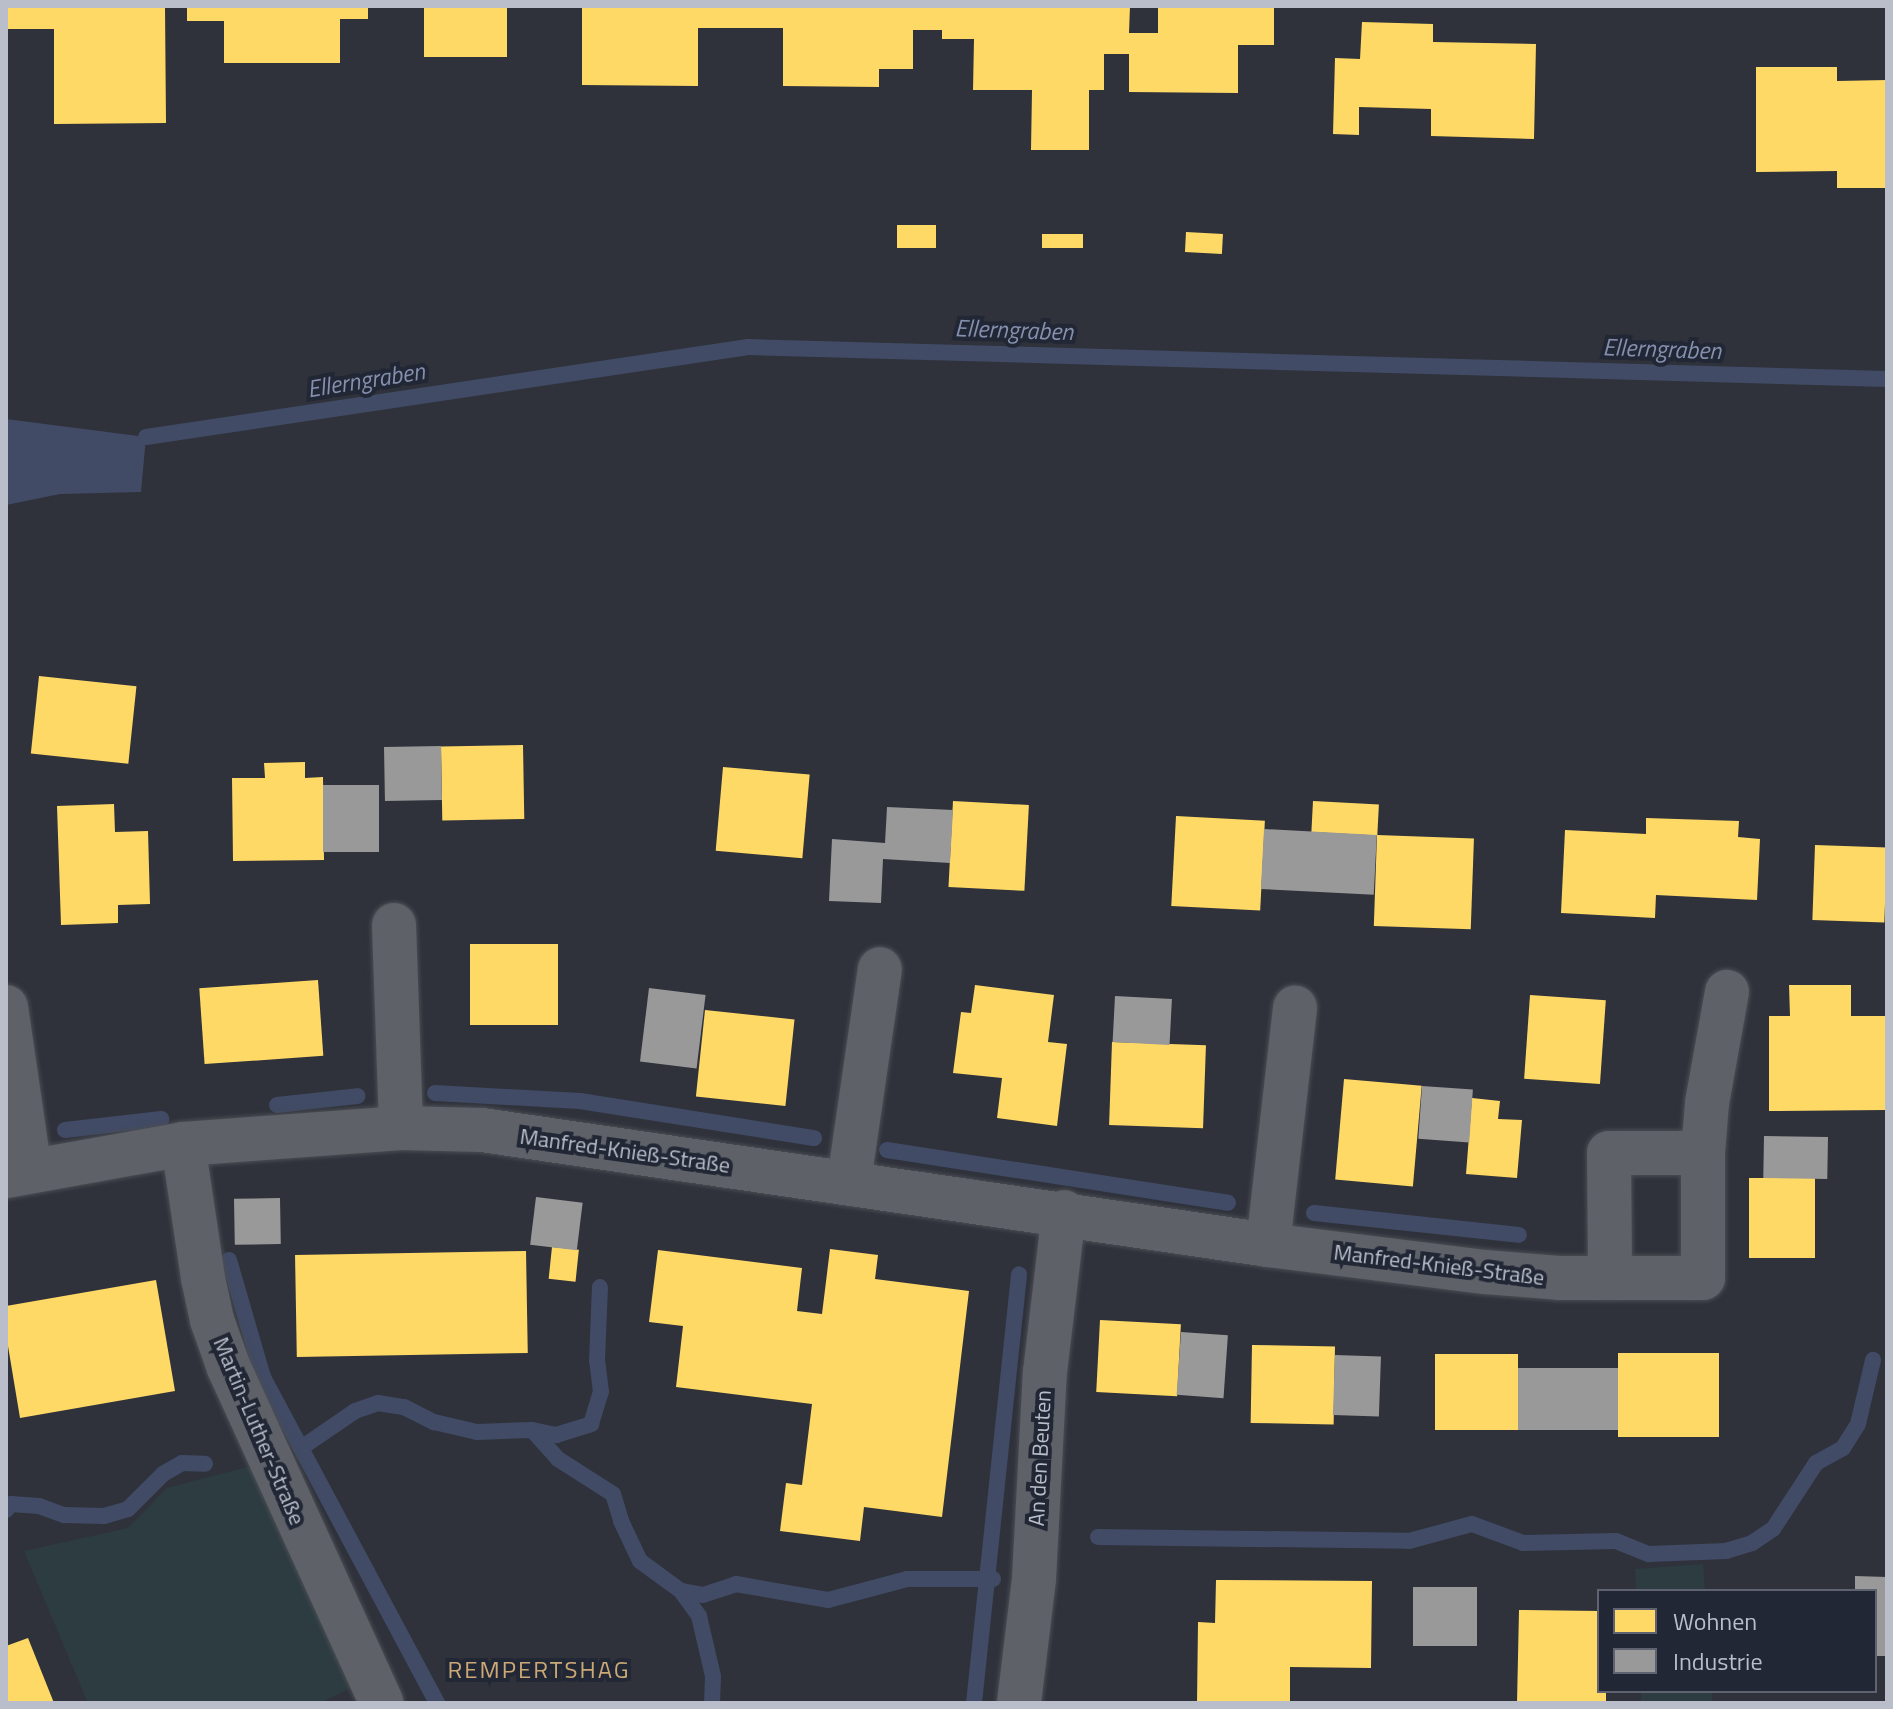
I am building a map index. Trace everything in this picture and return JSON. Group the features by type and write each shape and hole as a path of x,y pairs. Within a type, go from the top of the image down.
{"street":[{"path":"394,925 401,1128"},
{"path":"849,1181 880,969"},
{"name":"Manfred-Knieß-Straße","path":"6,1007 18,1174 183,1144 401,1128 482,1130 610,1151 1064,1212 1268,1245 1485,1272 1559,1278 1703,1278 1703,1153 1707,1103 1727,992"},
{"path":"1268,1245 1295,1008"},
{"name":"Martin-Luther-Straße","path":"183,1144 203,1278 212,1320 229,1368 382,1703"},
{"path":"1610,1278 1609,1153 1703,1153"},
{"name":"An den Beuten","path":"1019,1703 1034,1579 1045,1372 1064,1212"}],"shaded area":[{"path":"267,1462 367,1680 320,1703 88,1703 24,1551 128,1528 167,1488"},
{"path":"1703,1564 1705,1589 1636,1589 1635,1569"},
{"path":"1641,1693 1712,1693 1712,1703 1641,1703"}],"water":[{"path":"6,419 146,437 141,492 60,494 6,505"}],"building: Wohnen":[{"path":"6,6 165,6 166,123 54,124 54,29 6,29"},
{"path":"187,6 368,6 368,19 340,19 340,63 224,63 224,21 187,21"},
{"path":"424,6 507,6 507,57 424,57"},
{"path":"582,6 1130,6 1129,33 1158,33 1158,6 1274,6 1274,45 1238,45 1238,93 1129,92 1129,54 1104,54 1104,90 1089,90 1089,150 1031,150 1032,90 973,90 974,39 942,39 942,30 913,30 913,69 879,69 879,87 783,86 783,28 698,28 698,86 582,85"},
{"path":"1362,22 1433,24 1433,42 1536,44 1534,139 1431,136 1431,109 1359,107 1359,135 1333,134 1335,58 1360,59"},
{"path":"1756,67 1837,67 1837,81 1887,80 1887,188 1837,188 1837,171 1756,172"},
{"path":"897,225 936,225 936,248 897,248"},
{"path":"1186,232 1223,234 1222,254 1185,252"},
{"path":"1042,234 1083,234 1083,248 1042,248"},
{"path":"39,676 136,686 128,764 31,754"},
{"path":"523,745 524,819 442,820 441,746"},
{"path":"305,762 305,778 323,777 324,860 233,861 232,778 265,778 264,763"},
{"path":"723,767 810,775 802,858 716,851"},
{"path":"953,801 1029,805 1024,891 948,887"},
{"path":"1313,801 1379,804 1377,835 1311,832"},
{"path":"114,804 115,832 148,831 150,904 118,905 118,923 61,925 57,806"},
{"path":"1176,816 1265,821 1260,911 1171,906"},
{"path":"1646,818 1739,821 1738,837 1760,839 1757,900 1656,895 1655,918 1561,913 1565,830 1646,834"},
{"path":"1377,835 1474,838 1471,929 1374,926"},
{"path":"1815,845 1887,848 1884,922 1812,920"},
{"path":"470,944 558,944 558,1025 470,1025"},
{"path":"318,980 323,1056 205,1064 199,988"},
{"path":"975,985 1054,995 1048,1042 1067,1044 1057,1126 997,1118 1002,1078 953,1073 961,1012 971,1013"},
{"path":"1789,985 1851,985 1851,1016 1885,1016 1885,1110 1769,1111 1769,1016 1790,1016"},
{"path":"1530,995 1606,1000 1600,1084 1524,1079"},
{"path":"705,1010 795,1019 785,1106 696,1097"},
{"path":"1112,1042 1206,1045 1203,1128 1109,1125"},
{"path":"1344,1079 1422,1086 1413,1186 1335,1180"},
{"path":"1472,1098 1500,1101 1498,1119 1522,1120 1517,1178 1466,1174"},
{"path":"1749,1178 1815,1178 1815,1258 1749,1258"},
{"path":"552,1247 579,1250 576,1282 549,1279"},
{"path":"830,1249 878,1255 875,1279 969,1291 942,1517 864,1507 860,1541 780,1531 786,1483 802,1485 812,1404 676,1387 683,1326 649,1322 658,1250 802,1268 797,1311 822,1314"},
{"path":"526,1251 528,1353 297,1357 295,1255"},
{"path":"156,1280 175,1391 20,1418 6,1334 6,1306"},
{"path":"1100,1320 1181,1324 1177,1396 1096,1392"},
{"path":"1252,1345 1335,1346 1334,1424 1251,1423"},
{"path":"1618,1353 1719,1353 1719,1437 1618,1437"},
{"path":"1435,1354 1518,1354 1518,1430 1435,1430"},
{"path":"1216,1580 1372,1581 1371,1668 1290,1667 1290,1703 1197,1703 1198,1622 1215,1623"},
{"path":"1519,1610 1597,1611 1597,1693 1606,1693 1606,1703 1517,1703"},
{"path":"28,1638 54,1703 6,1703 6,1646"}],"building: Industrie":[{"path":"441,746 442,800 385,801 384,747"},
{"path":"323,785 379,785 379,852 323,852"},
{"path":"887,807 953,810 950,863 883,859 881,903 829,901 832,839 885,843"},
{"path":"1264,829 1377,835 1374,895 1261,889"},
{"path":"649,988 706,995 697,1068 640,1061"},
{"path":"1115,996 1172,999 1170,1045 1113,1042"},
{"path":"1422,1086 1473,1090 1469,1142 1418,1139"},
{"path":"1764,1136 1828,1137 1827,1179 1763,1178"},
{"path":"536,1197 583,1203 577,1250 530,1245"},
{"path":"280,1198 281,1244 235,1245 234,1199"},
{"path":"1181,1332 1228,1335 1223,1398 1177,1395"},
{"path":"1335,1355 1381,1357 1379,1417 1333,1415"},
{"path":"1518,1368 1618,1368 1618,1430 1518,1430"},
{"path":"1855,1576 1887,1577 1887,1656 1877,1656 1877,1589 1855,1589"},
{"path":"1413,1587 1477,1587 1477,1646 1413,1646"}],"waterway":[{"name":"Ellerngraben","path":"146,437 748,347 1887,379"},
{"path":"435,1093 580,1101 814,1138"},
{"path":"277,1105 358,1096"},
{"path":"65,1130 161,1119"},
{"path":"887,1150 1228,1203"},
{"path":"1314,1213 1519,1235"},
{"path":"229,1260 263,1377 437,1703"},
{"path":"974,1703 1019,1274"},
{"path":"532,1430 556,1435 591,1424 601,1392 597,1361 600,1287"},
{"path":"1098,1537 1409,1541 1472,1524 1523,1543 1616,1541 1649,1554 1726,1551 1752,1543 1773,1529 1816,1463 1843,1448 1858,1424 1873,1360"},
{"path":"301,1448 355,1411 378,1403 404,1407 434,1422 477,1432 532,1430 558,1459 613,1494 621,1521 640,1561 681,1591 703,1595 736,1584 828,1600 907,1579 993,1579"},
{"path":"6,1510 11,1504 39,1506 64,1515 104,1516 128,1509 163,1474 182,1463 205,1464"},
{"path":"681,1591 699,1616 713,1676 712,1703"}],"district":[{"name":"REMPERTSHAG","path":"539,1670"}]}
